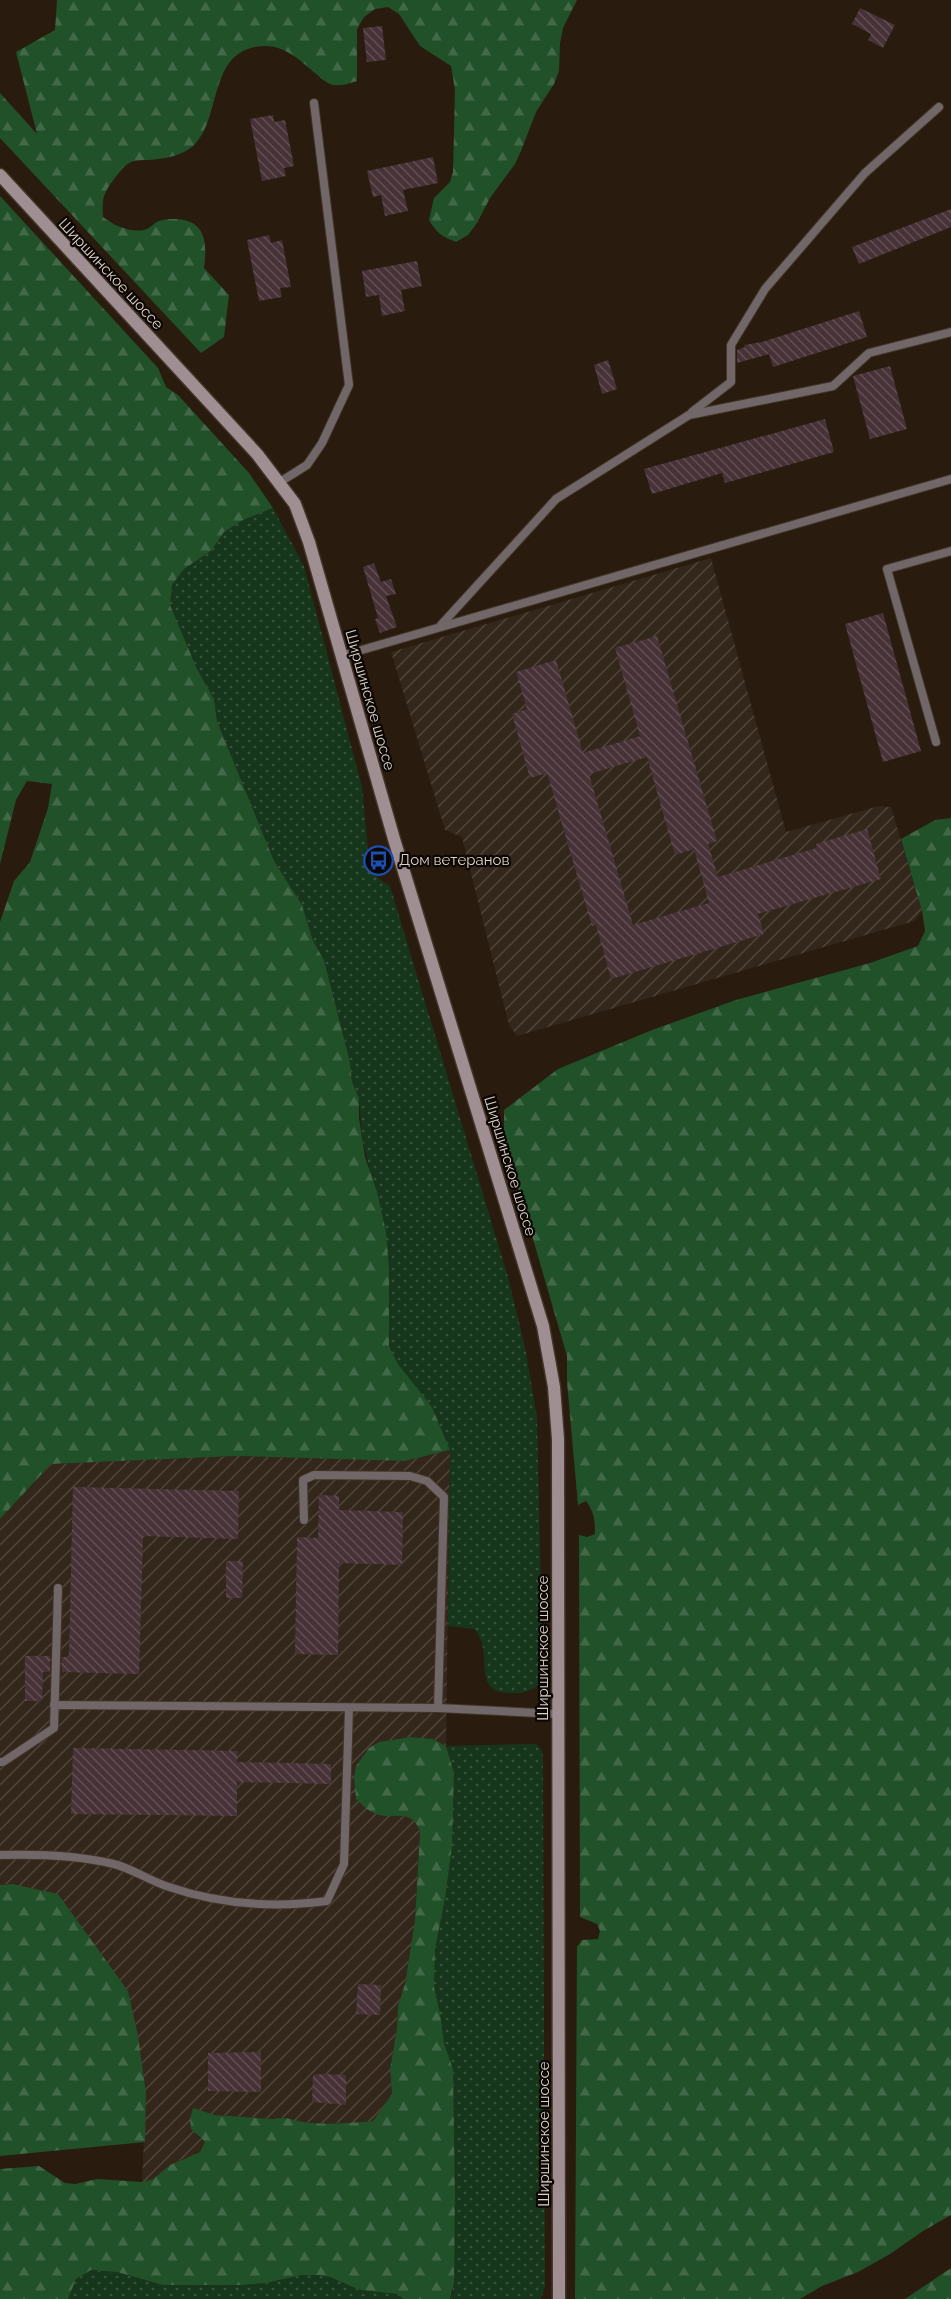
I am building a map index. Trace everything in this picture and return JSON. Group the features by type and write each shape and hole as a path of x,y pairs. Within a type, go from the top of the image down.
{"main road":[{"name":"Ширшинское шоссе","path":"0,176 257,454 295,504 309,542 391,828 543,1326 555,1387 558,1439 559,2299"}],"lane":[{"path":"280,482 308,465 322,443 350,385 314,103"},
{"path":"440,626 556,499 689,415 731,382 731,345 765,288 865,172 939,107"},
{"path":"689,415 833,386 869,353 951,332"},
{"path":"341,656 951,479"},
{"path":"936,742 887,569 951,551"},
{"path":"304,1520 303,1480 314,1475 410,1476 427,1480 444,1497 438,1708"},
{"path":"0,1762 54,1728 58,1588"},
{"path":"54,1705 438,1708 558,1714"},
{"path":"0,1855 71,1858 115,1864 169,1887 232,1902 295,1905 327,1901 344,1864 349,1708"}],"shaded area":[{"path":"711,558 786,832 879,806 891,807 922,911 914,921 517,1036 509,1025 462,837 445,830 391,652"},
{"path":"450,1450 446,1746 433,1739 410,1737 379,1742 369,1748 356,1766 354,1777 391,1817 409,1816 416,1822 420,1832 415,1920 405,1984 398,2006 390,2069 392,2095 373,2121 355,2123 309,2123 279,2117 273,2119 215,2115 193,2109 197,2136 205,2142 200,2152 180,2160 153,2179 142,2182 146,2093 12,1884 0,1885 0,1519 51,1464 236,1456 405,1461"}],"green space":[{"path":"57,0 577,0 563,28 559,71 554,84 536,112 515,164 490,198 468,235 456,242 440,234 429,220 434,198 450,182 453,172 455,90 451,66 420,46 399,14 388,7 375,9 364,17 357,29 357,81 350,83 330,84 295,56 273,47 255,47 240,53 230,62 223,75 209,119 195,144 173,156 128,164 110,184 103,201 103,217 124,228 135,231 147,229 159,221 177,219 194,224 200,229 205,243 204,268 229,295 224,337 201,353 0,138 0,93 37,134 16,52 55,30"},
{"path":"0,196 158,368 166,387 178,395 249,473 273,508 243,520 224,532 211,551 184,569 172,585 170,605 197,669 214,699 217,721 274,861 302,905 313,941 324,960 350,1062 352,1082 359,1098 359,1118 365,1157 377,1192 386,1232 389,1270 389,1346 398,1364 432,1407 450,1450 405,1461 236,1456 51,1464 0,1519 0,922 14,881 30,862 48,808 52,784 27,781 16,800 0,864"},
{"path":"273,508 304,566 362,787 370,870 390,886 508,1277 525,1347 537,1417 543,1674 541,1684 522,1692 498,1691 490,1686 486,1679 483,1648 474,1629 448,1626 450,1450 432,1407 398,1364 389,1346 389,1270 380,1212 362,1138 359,1098 352,1082 350,1062 324,960 313,941 302,905 274,861 217,721 214,699 197,669 170,605 172,585 184,569 211,551 224,532 243,520"},
{"path":"951,818 951,2215 858,2272 822,2286 800,2299 575,2299 577,1947 582,1940 598,1939 600,1931 597,1924 580,1917 579,1535 587,1537 595,1534 595,1525 586,1501 578,1505 567,1382 567,1356 504,1139 504,1110 558,1069 652,1030 736,1000 870,963 918,946 925,931 922,911 901,839 935,820"},
{"path":"410,1737 433,1739 446,1746 454,1773 452,1846 435,1949 434,1987 444,2043 453,2069 454,2283 450,2299 403,2299 398,2294 360,2290 321,2275 302,2275 266,2283 243,2285 163,2285 117,2272 91,2270 76,2279 68,2299 0,2299 0,2169 39,2166 65,2183 75,2184 97,2179 142,2182 153,2179 170,2165 200,2152 205,2142 191,2129 190,2119 193,2108 215,2115 282,2118 310,2123 373,2121 392,2094 390,2069 398,2006 405,1984 415,1920 420,1832 413,1820 408,1817 380,1815 364,1807 356,1799 354,1777 356,1766 369,1748 379,1742"},
{"path":"536,1744 543,1756 545,2287 541,2299 450,2299 453,2292 455,2193 453,2069 444,2043 434,1987 435,1949 452,1846 454,1773 446,1746"},
{"path":"12,1884 58,1894 128,1991 138,2036 146,2093 145,2142 0,2156 0,1885"},
{"path":"951,2268 951,2299 905,2299"},
{"path":"91,2270 117,2272 164,2285 243,2285 266,2283 303,2275 321,2275 360,2290 398,2294 403,2299 68,2299 76,2279"}],"building":[{"path":"860,8 895,25 883,48 868,40 871,34 852,24"},
{"path":"382,26 386,60 367,62 363,28"},
{"path":"273,115 274,122 285,120 294,166 284,168 286,176 262,181 250,119"},
{"path":"433,157 438,183 403,190 408,211 385,216 381,195 373,197 367,171"},
{"path":"951,209 951,227 859,264 852,247"},
{"path":"269,235 271,243 282,240 291,287 280,288 282,297 259,301 247,240"},
{"path":"417,261 422,286 401,290 405,311 382,316 379,295 366,297 362,271"},
{"path":"859,311 867,337 773,367 769,354 737,363 737,350 745,347 744,345 762,342"},
{"path":"608,360 617,389 602,394 594,365"},
{"path":"890,366 907,429 870,439 853,376"},
{"path":"825,419 834,452 725,483 722,473 652,494 644,469"},
{"path":"374,563 381,582 391,579 396,594 386,596 397,627 380,633 375,619 378,618 363,567"},
{"path":"883,613 921,751 883,762 845,624"},
{"path":"657,636 717,841 708,844 718,877 817,848 816,844 867,829 881,879 758,914 764,934 611,979 596,925 592,926 547,773 530,778 512,714 527,709 516,672 556,660 583,753 640,736 615,648","holes":["647,757 675,855 694,849 709,903 633,925 589,774"]},
{"path":"73,1487 239,1491 238,1539 143,1536 139,1674 62,1672 62,1657 69,1657"},
{"path":"319,1495 339,1496 339,1510 403,1512 402,1565 339,1563 338,1655 295,1654 297,1537 318,1538"},
{"path":"226,1561 243,1561 242,1598 226,1598"},
{"path":"25,1656 50,1656 50,1672 43,1672 42,1701 25,1701"},
{"path":"73,1748 238,1751 237,1762 331,1764 331,1784 237,1782 237,1816 71,1814"},
{"path":"358,1984 381,1985 380,2015 356,2014"},
{"path":"261,2052 261,2092 208,2091 208,2053"},
{"path":"313,2075 346,2075 346,2105 312,2102"}],"place":[{"name":"Дом ветеранов","path":"378,860"}]}
